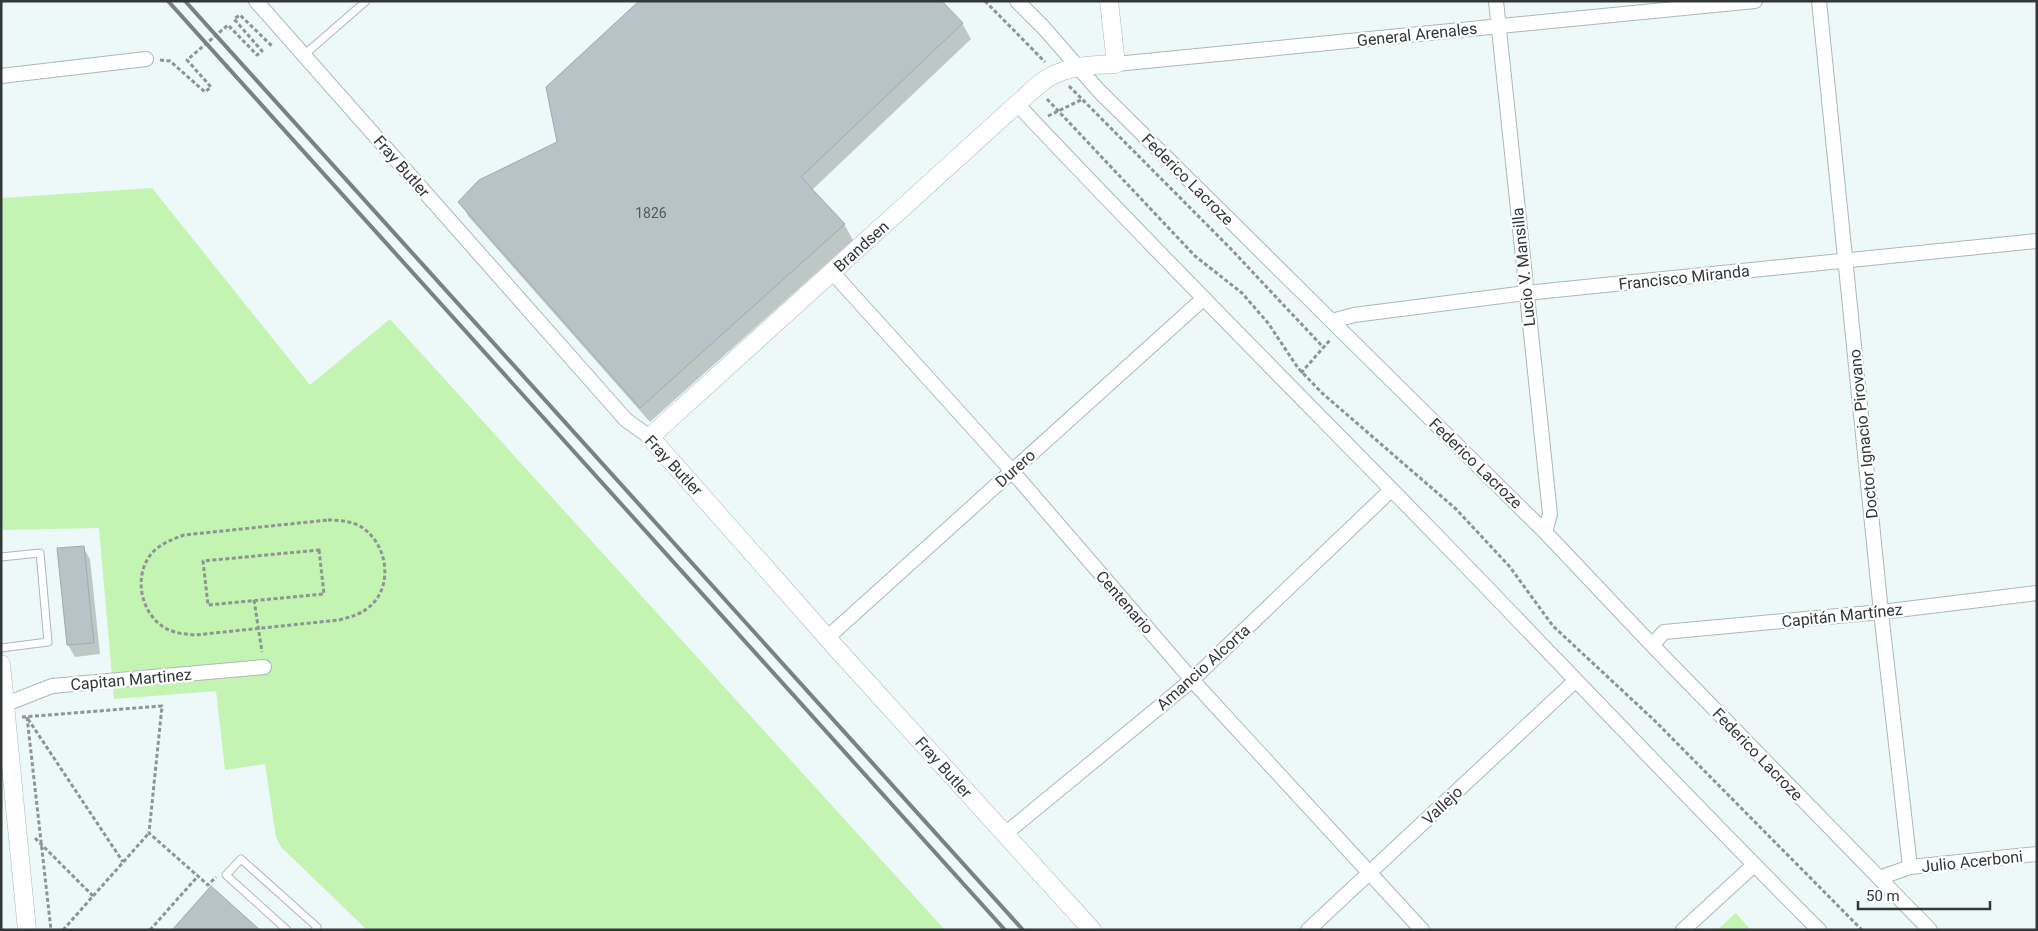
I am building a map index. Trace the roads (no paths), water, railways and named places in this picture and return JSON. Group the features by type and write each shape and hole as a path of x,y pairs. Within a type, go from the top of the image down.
{"street":[{"name":"Fray Butler","path":"256,1 626,420 650,437 1092,930"},
{"name":"Federico Lacroze","path":"1017,1 1099,91 1546,532 1652,646 1930,930"},
{"path":"1109,1 1116,64"},
{"name":"Lucio V. Mansilla","path":"1496,1 1550,514 1546,532"},
{"name":"General Arenales","path":"1079,67 1756,1"},
{"name":"Doctor Ignacio Pirovano","path":"1819,1 1881,612 1910,867"},
{"path":"1,76 146,59"},
{"name":"Brandsen","path":"650,437 1017,104 1056,73 1079,67"},
{"path":"1017,104 1203,299 1392,490 1575,681 1819,930"},
{"name":"Francisco Miranda","path":"1332,321 1354,315 1526,293 2037,240"},
{"name":"Centenario","path":"832,272 1012,470 1192,680 1422,930"},
{"name":"Durero","path":"828,637 1203,299"},
{"name":"Amancio Alcorta","path":"1005,834 1192,680 1392,490"},
{"name":"Capitán Martínez","path":"1652,646 1664,632 1881,612 2037,593"},
{"path":"1,664 27,930"},
{"name":"Capitan Martinez","path":"4,710 52,686 264,667"},
{"name":"Vallejo","path":"1308,930 1575,681"},
{"name":"Julio Acerboni","path":"1879,878 1910,867 2037,854"},
{"path":"1684,930 1754,865"}],"lane":[{"path":"304,56 366,1"},
{"path":"1,557 40,553 48,642 1,648"},
{"path":"287,930 226,875 241,859 318,927 315,930"}],"railway":[{"path":"168,1 1005,930"},
{"path":"185,1 1023,930"}]}
